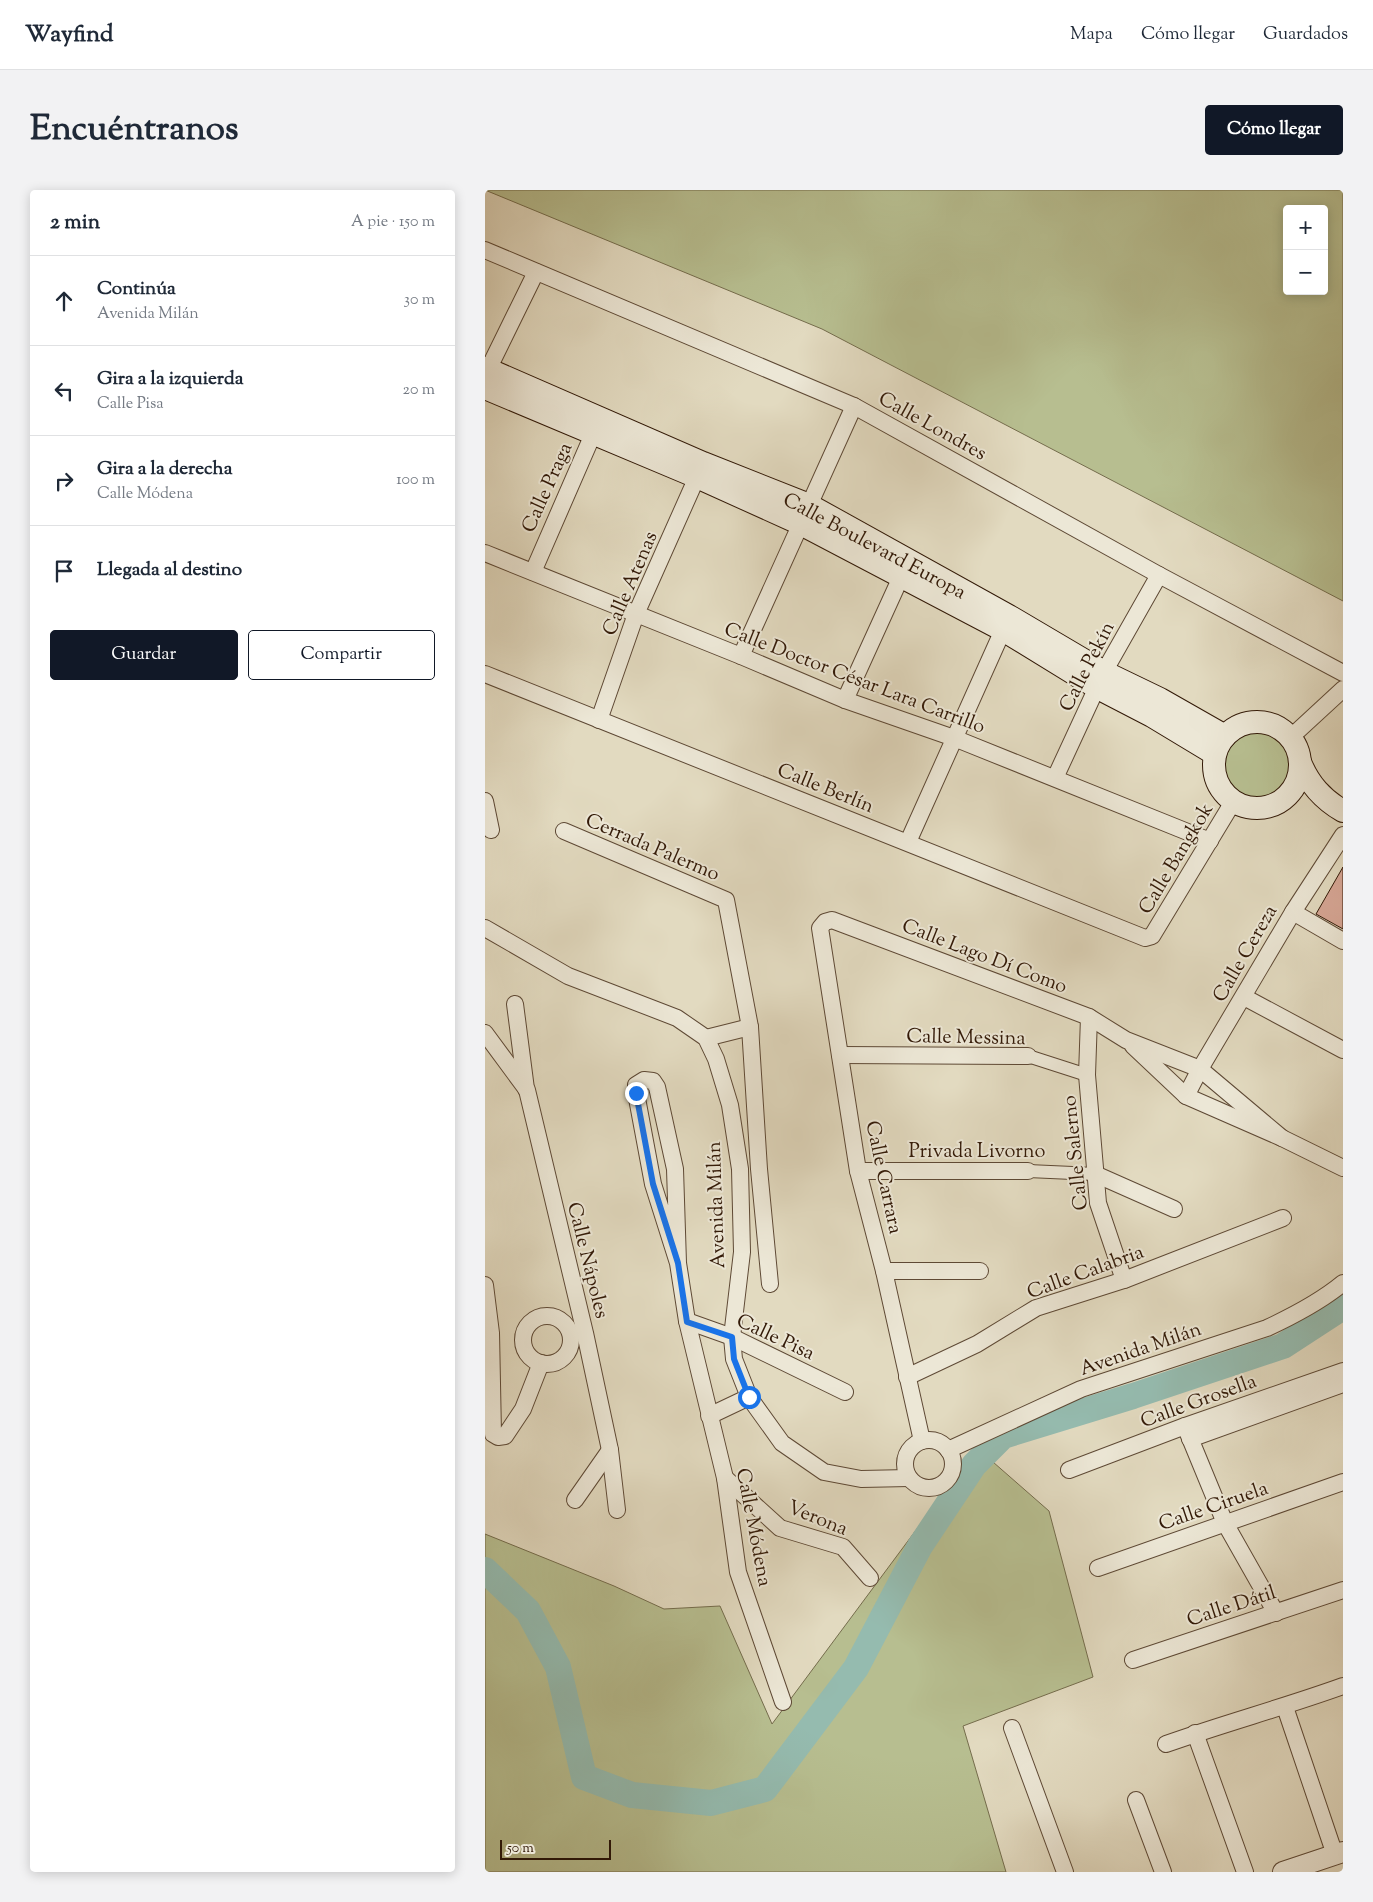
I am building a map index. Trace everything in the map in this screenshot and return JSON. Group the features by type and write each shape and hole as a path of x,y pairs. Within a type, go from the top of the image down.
{"main road":[{"name":"Calle Boulevard Europa","path":"486,375 596,426 805,515 865,538 905,568 1006,623 1100,679 1156,707 1220,745"},
{"path":"1300,762 1299,775 1295,785 1285,798 1274,805 1260,808 1246,807 1233,802 1223,793 1216,781 1213,768 1220,745 1237,727 1251,723 1265,723 1279,728 1290,738 1297,749 1306,778 1336,807"},
{"path":"1285,798 1336,807"}],"street":[{"name":"Calle Londres","path":"485,250 854,406 1159,575 1343,673"},
{"path":"486,375 536,272"},
{"path":"741,656 854,406"},
{"name":"Calle Praga","path":"533,572 596,426"},
{"name":"Calle Atenas","path":"599,720 636,614 700,470"},
{"name":"Calle Doctor César Lara Carrillo","path":"485,553 845,700 954,738 1210,841"},
{"path":"845,700 905,568"},
{"name":"Calle Pekín","path":"1055,778 1100,679 1159,575"},
{"path":"908,842 1006,623"},
{"name":"Calle Berlín","path":"485,674 1145,938 1152,936"},
{"path":"1290,738 1343,689"},
{"path":"485,801 491,830"},
{"name":"Calle Bangkok","path":"1152,936 1233,802"},
{"name":"Cerrada Palermo","path":"564,831 726,900 749,1027"},
{"name":"Calle Cereza","path":"1186,1096 1293,912 1343,835"},
{"path":"1293,912 1343,940"},
{"name":"Calle Lago Dí Como","path":"825,922 832,920 1089,1017 1126,1040 1200,1069 1282,1138"},
{"name":"Calle Carrara","path":"825,922 820,928 858,1171 884,1271 922,1441"},
{"path":"485,928 568,976 677,1018 706,1038 749,1027 759,1169 770,1284"},
{"path":"1244,997 1343,1050"},
{"path":"515,1004 527,1090"},
{"name":"Calle Salerno","path":"1089,1017 1087,1075 1098,1203 1124,1280"},
{"name":"Calle Nápoles","path":"485,1033 527,1090 578,1334 610,1450 617,1510"},
{"name":"Avenida Milán","path":"706,1038 716,1059 730,1105 740,1169 742,1252 732,1337 734,1359 749,1397 782,1443 825,1472 861,1479 909,1478"},
{"name":"Calle Lago Dí Como","path":"1126,1040 1186,1096 1282,1138"},
{"name":"Calle Messina","path":"841,1055 1028,1056 1087,1075"},
{"name":"Calle Módena","path":"678,1263 653,1184 636,1093 636,1085 643,1080 653,1081 657,1087 675,1169 678,1263 687,1322 725,1478 737,1572 783,1702"},
{"path":"1282,1138 1343,1168"},
{"path":"740,1169 759,1169"},
{"name":"Privada Livorno","path":"858,1171 1028,1171 1095,1174"},
{"path":"1095,1174 1175,1209"},
{"name":"Calle Calabria","path":"907,1377 977,1344 1036,1308 1124,1280 1283,1218"},
{"path":"884,1271 980,1271"},
{"name":"Avenida Milán","path":"948,1450 1081,1389 1267,1328 1296,1315 1326,1297 1343,1283"},
{"path":"485,1285 491,1333 493,1434 499,1437 505,1436 523,1409 541,1363"},
{"path":"543,1316 553,1317 561,1320 567,1327 578,1334 566,1354 559,1360 551,1363 541,1363 533,1359 527,1352 523,1343 524,1334 528,1326 535,1319 543,1316"},
{"name":"Calle Pisa","path":"687,1322 732,1337 845,1392"},
{"name":"Calle Grosella","path":"1188,1433 1343,1371"},
{"name":"Calle Grosella","path":"1069,1470 1343,1384"},
{"path":"709,1416 749,1397"},
{"path":"1188,1433 1225,1523 1276,1613"},
{"path":"922,1441 937,1441 948,1450 952,1456 952,1472 943,1484 936,1488 921,1488 909,1478 905,1471 906,1456 915,1444 922,1441"},
{"path":"575,1500 610,1450"},
{"name":"Verona","path":"725,1478 780,1528 843,1547 870,1578"},
{"name":"Calle Ciruela","path":"1098,1568 1343,1482"},
{"name":"Calle Dátil","path":"1133,1660 1343,1590"},
{"path":"1166,1744 1343,1686"},
{"path":"1283,1872 1339,1853 1285,1706"},
{"path":"1011,1728 1065,1872"},
{"path":"1195,1733 1245,1872"},
{"path":"1136,1800 1163,1872"}],"green space":[{"path":"485,190 1343,190 1343,601 822,329"},
{"path":"1259,731 1272,734 1283,741 1290,752 1293,765 1290,778 1283,789 1272,796 1259,799 1246,796 1235,789 1228,778 1225,765 1228,752 1235,741 1246,734"},
{"path":"977,1448 1049,1511 1093,1677 963,1726 1006,1872 485,1872 485,1534 614,1586 664,1609 720,1606 772,1724"}],"building":[{"path":"1343,867 1343,929 1316,914"}],"waterway":[{"path":"485,1570 528,1611 558,1667 584,1777 632,1795 711,1803 765,1789 856,1668 920,1546 974,1465 1003,1436 1133,1396 1283,1346 1343,1307"}],"route":[{"path":"636,1093 653,1184 678,1263 687,1322 732,1337 734,1359 749,1397"}]}
